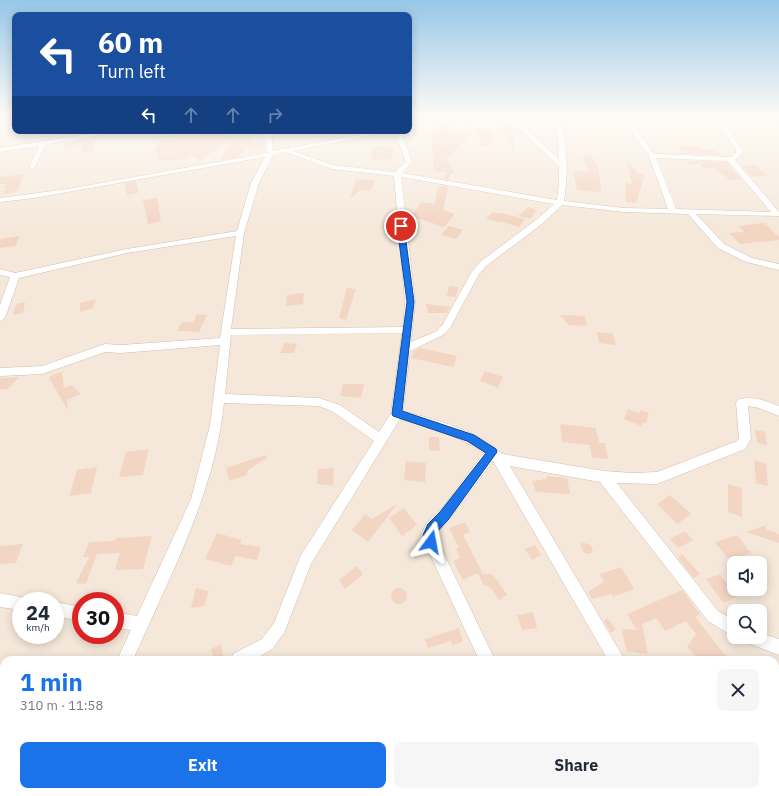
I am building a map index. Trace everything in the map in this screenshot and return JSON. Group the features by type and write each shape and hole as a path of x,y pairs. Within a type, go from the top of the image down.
{"street":[{"path":"32,167 38,154"},
{"path":"0,200 22,198 148,176 217,161 269,154"},
{"path":"127,656 197,499 216,426 240,233 255,183 270,154"},
{"path":"298,154 332,166 396,174 560,203 624,210 778,214"},
{"path":"396,174 410,162 407,154"},
{"path":"550,154 562,165"},
{"path":"405,349 440,333 447,326 475,273 483,264 560,203 564,183 561,154"},
{"path":"673,212 652,156 733,159 739,154"},
{"path":"733,159 731,160 778,214"},
{"path":"246,656 266,644 279,628 306,560 380,439 397,414 410,302 396,174"},
{"path":"690,212 721,246 749,260 779,267"},
{"path":"0,272 15,276 127,251 240,233"},
{"path":"0,318 15,276"},
{"path":"0,372 42,370 105,348 121,349 226,337 407,330"},
{"path":"219,398 319,402 336,408 380,439"},
{"path":"496,456 604,477 632,479 657,478 734,448 746,439 742,403 752,401 779,411"},
{"path":"397,414 471,438 496,456 616,656"},
{"path":"485,656 428,535 432,527 444,516 496,456"},
{"path":"604,477 713,616 727,625"},
{"path":"0,600 12,602"},
{"path":"124,621 141,624"},
{"path":"767,643 779,647"}],"shaded area":[{"path":"0,154 779,154 779,656 0,656"}],"building":[{"path":"160,154 209,154 200,160 189,155 186,159 157,161"},
{"path":"224,154 241,154 238,157 221,160"},
{"path":"393,154 392,158 374,161 370,155"},
{"path":"433,154 451,154 447,159 454,173 450,173 449,180 444,179 447,172 434,171"},
{"path":"689,154 721,154 722,155"},
{"path":"582,156 592,156 599,172 601,193 577,190 573,171 589,172"},
{"path":"626,161 639,174 645,174 636,203 626,202 625,183 632,184"},
{"path":"687,161 727,162 741,179 730,180 714,168 703,168 700,164 689,164"},
{"path":"754,165 768,176 752,177 742,166"},
{"path":"24,174 17,192 3,194 6,188 3,188 7,184 0,184 0,177"},
{"path":"356,179 376,180 370,191 360,190 350,199"},
{"path":"136,181 138,193 127,195 125,183"},
{"path":"441,186 448,187 443,210 455,214 444,227 411,216 421,202 435,204 437,190"},
{"path":"157,198 161,221 148,224 143,200"},
{"path":"528,207 536,210 531,219 518,216"},
{"path":"492,212 525,219 519,227 486,219"},
{"path":"765,223 779,237 779,240 740,244 729,233 744,232 738,226"},
{"path":"449,226 463,230 456,239 441,235"},
{"path":"19,236 16,246 0,248 0,239"},
{"path":"449,286 458,287 456,297 447,296"},
{"path":"347,288 356,289 346,320 339,318"},
{"path":"304,293 303,304 286,306 287,295"},
{"path":"96,299 93,308 80,312 80,303"},
{"path":"25,302 23,313 13,315 16,304"},
{"path":"426,304 450,307 447,313 428,313"},
{"path":"197,314 207,315 199,332 177,331 182,322 193,322"},
{"path":"560,315 585,316 587,326 569,325"},
{"path":"597,332 613,334 616,345 599,343"},
{"path":"284,343 297,344 294,353 280,353"},
{"path":"420,348 457,356 453,367 411,358 414,351"},
{"path":"485,371 503,377 498,388 480,381"},
{"path":"62,372 64,388 72,385 81,394 67,400 68,409 49,378 54,374"},
{"path":"19,377 8,389 0,390 0,378"},
{"path":"343,384 364,384 361,398 340,396"},
{"path":"628,409 639,413 640,410 649,413 646,423 643,422 641,426 624,419"},
{"path":"560,424 596,428 599,443 605,443 608,459 592,458 590,445 562,442"},
{"path":"755,430 765,432 767,445 757,443"},
{"path":"429,437 439,437 440,451 429,450"},
{"path":"149,449 143,475 119,477 126,452"},
{"path":"265,455 267,458 248,470 247,475 229,481 226,468"},
{"path":"754,460 766,464 768,486 756,483"},
{"path":"406,461 426,463 425,482 404,480"},
{"path":"97,467 91,493 69,496 77,470"},
{"path":"334,468 333,486 317,484 318,469"},
{"path":"547,476 567,478 570,494 536,492 532,481 547,479"},
{"path":"728,484 742,488 742,517 728,512"},
{"path":"670,495 691,514 677,524 657,504"},
{"path":"397,504 368,542 352,530 365,514 372,519"},
{"path":"404,508 417,525 402,536 389,518"},
{"path":"465,522 470,532 463,535 482,572 479,573 494,576 507,595 499,600 492,589 483,584 478,573 463,580 453,561 460,558 456,549 459,548 449,528"},
{"path":"766,525 766,529 779,534 779,543 746,532"},
{"path":"685,531 693,540 678,548 670,539"},
{"path":"217,533 242,540 240,544 261,547 257,560 235,556 231,566 205,559"},
{"path":"737,535 751,553 742,556 727,556 727,557 715,542"},
{"path":"152,536 143,569 115,570 120,553 97,554 86,584 76,583 89,557 83,557 89,542 115,541 116,538"},
{"path":"581,542 591,545 593,552 588,554 584,553 581,548"},
{"path":"23,544 16,563 0,564 0,546"},
{"path":"535,545 541,555 532,560 525,549"},
{"path":"682,554 700,574 694,578 678,558"},
{"path":"357,566 363,574 345,589 339,580"},
{"path":"621,567 634,589 613,597 612,594 592,599 588,592 604,582 600,574"},
{"path":"720,574 727,583 727,596 737,597 723,603 706,579"},
{"path":"196,588 209,591 204,606 191,608"},
{"path":"399,588 406,593 407,596 402,603 399,604 392,599 391,596 396,589"},
{"path":"682,590 700,614 695,617 726,656 696,656 687,647 696,634 686,621 665,631 656,618 642,624 648,654 626,651 622,629 637,630 627,614"},
{"path":"533,612 537,628 522,630 517,615"},
{"path":"607,618 616,629 611,633 604,621"},
{"path":"459,628 463,642 452,645 451,641 428,648 425,639"},
{"path":"221,644 223,656 213,656 211,649"}],"route":[{"path":"401,226 410,302 397,414 432,424 471,438 492,452 444,516 432,527 428,535 431,542"}]}
